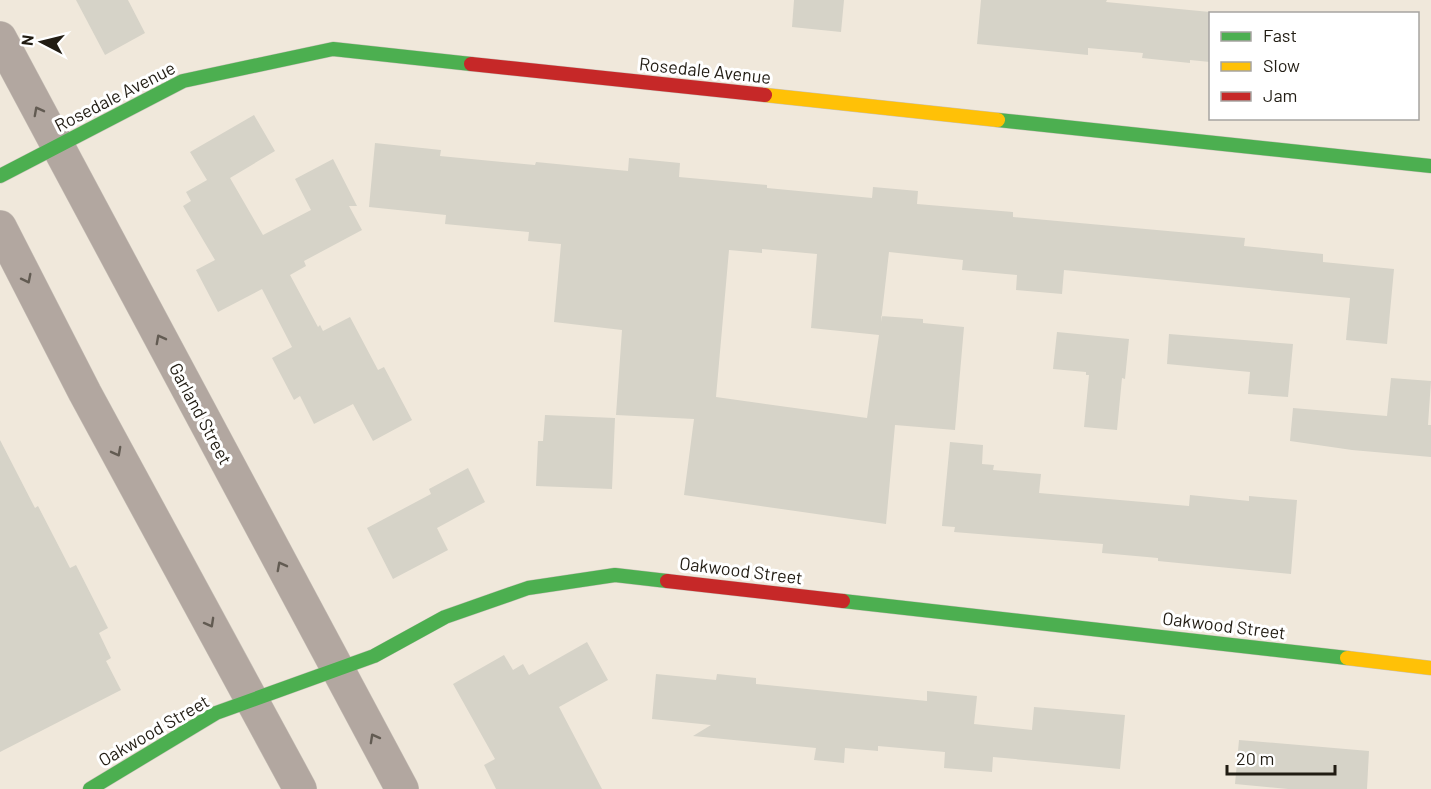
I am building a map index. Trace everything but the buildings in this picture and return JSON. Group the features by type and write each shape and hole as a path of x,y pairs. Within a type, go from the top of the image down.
{"street":[{"name":"Garland Street","path":"0,38 402,789"},
{"name":"Rosedale Avenue","path":"0,176 183,81 333,49 1431,166"},
{"path":"0,227 102,424 300,789"},
{"name":"Oakwood Street","path":"90,789 216,713 374,656 445,617 528,588 615,574 1431,668"}],"traffic: fast":[{"path":"0,176 183,81 333,49 471,64"},
{"path":"998,120 1431,166"},
{"path":"90,789 216,713 374,656 445,617 528,588 615,575 667,581"},
{"path":"843,601 1347,658"}],"traffic: slow":[{"path":"765,95 998,120"},
{"path":"1347,658 1431,668"}],"traffic: jam":[{"path":"471,64 765,95"},
{"path":"667,581 843,601"}]}
